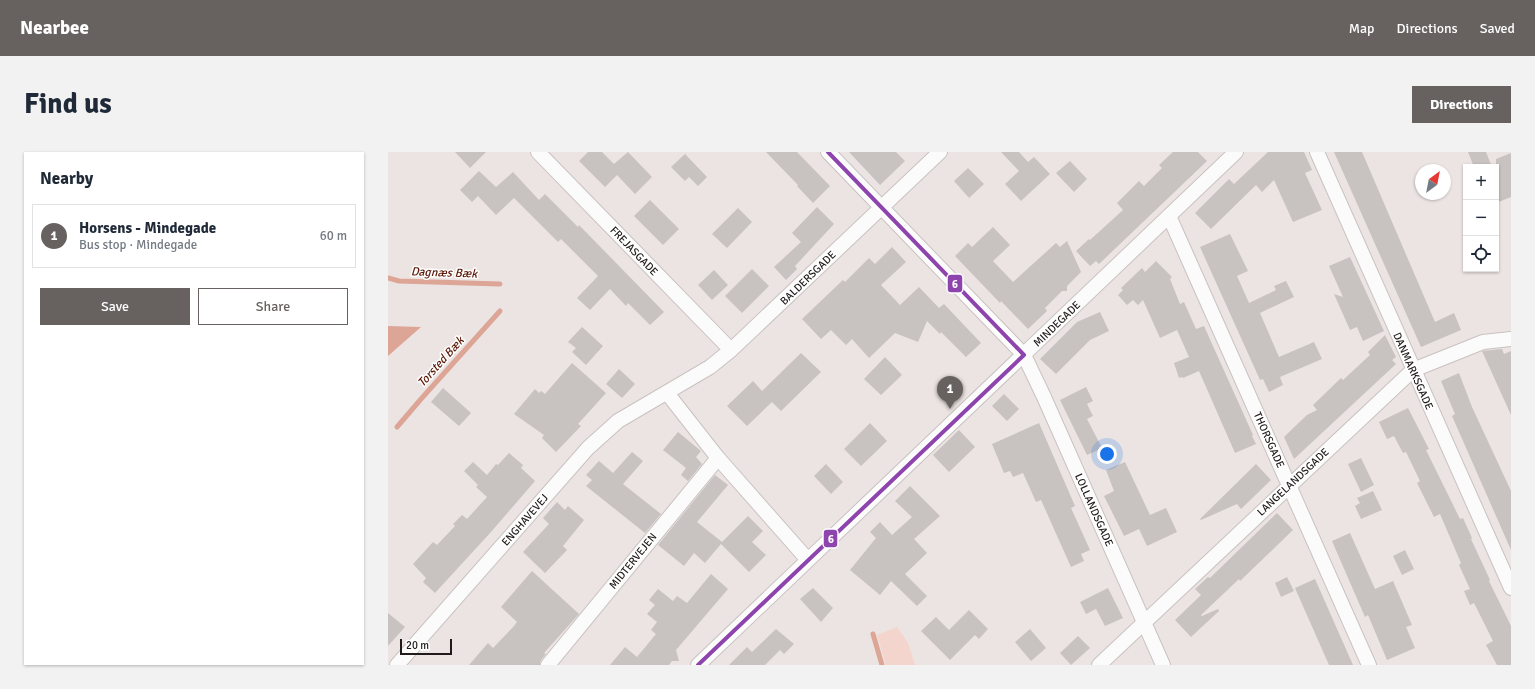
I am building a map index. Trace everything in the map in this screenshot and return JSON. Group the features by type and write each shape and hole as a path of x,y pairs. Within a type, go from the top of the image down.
{"street":[{"name":"FREJASGADE","path":"538,152 731,350"},
{"name":"LOLLANDSGADE","path":"828,152 882,206 1024,355 1164,665"},
{"name":"BALDERSGADE","path":"667,393 710,367 731,350 940,152"},
{"name":"MINDEGADE","path":"698,665 1236,152"},
{"name":"DANMARKSGADE","path":"1317,152 1511,588"},
{"name":"THORSGADE","path":"1169,216 1369,665"},
{"name":"LANGELANDSGADE","path":"1099,665 1413,370 1483,342 1511,339"},
{"path":"667,393 718,458 808,560"},
{"name":"ENGHAVEVEJ","path":"397,665 588,448 618,421 667,393"},
{"name":"MIDTERVEJEN","path":"548,665 718,458"}],"shaded area":[{"path":"388,326 421,327 388,356"},
{"path":"897,627 908,643 915,665 886,665 877,635"}],"building":[{"path":"455,152 486,152 470,168"},
{"path":"588,152 602,152 614,164 628,152 652,177 635,194 617,175 605,187 579,161"},
{"path":"766,152 797,152 830,186 813,203"},
{"path":"849,152 896,152 905,161 880,185"},
{"path":"1001,152 1019,152 1028,162 1034,157 1050,174 1021,201 1005,184 1019,171"},
{"path":"1173,152 1198,152 1207,161 1099,264 1096,261 1090,266 1076,251 1123,210 1117,203 1139,181 1144,186 1162,168 1159,165"},
{"path":"1268,152 1304,152 1312,170 1305,173 1322,210 1293,222 1274,180 1262,192 1256,185 1211,229 1195,213 1229,179 1234,184"},
{"path":"1334,152 1362,152 1435,322 1454,313 1461,330 1421,347"},
{"path":"1468,152 1486,152 1491,164 1473,164"},
{"path":"1511,153 1511,197 1499,202 1499,164 1496,164 1496,159"},
{"path":"685,154 707,177 698,186 689,177 685,181 671,167"},
{"path":"1070,161 1087,179 1074,192 1056,173"},
{"path":"968,168 984,184 969,198 954,181"},
{"path":"479,171 496,187 513,172 539,200 545,194 578,227 579,225 664,312 650,325 628,303 626,306 610,289 590,310 577,298 598,276 561,239 558,242 514,198 496,215 478,196 472,202 460,190"},
{"path":"650,200 679,229 663,245 634,216"},
{"path":"817,207 834,224 795,266 797,269 786,280 774,267 801,242 792,233"},
{"path":"738,208 752,222 727,248 712,234"},
{"path":"993,227 1010,245 993,261 1013,282 1056,243 1060,247 1067,241 1081,272 1067,286 1067,291 1062,291 1045,308 1047,311 1028,329 1001,301 1000,303 955,256 968,243 972,247"},
{"path":"1230,234 1248,271 1237,276 1249,303 1276,290 1274,286 1286,281 1294,297 1260,313 1279,357 1314,342 1322,359 1280,377 1283,385 1269,392 1263,379 1260,380 1200,247"},
{"path":"892,247 906,262 881,285 900,305 919,287 939,308 944,304 981,343 966,357 941,332 940,334 927,321 918,342 895,333 869,358 852,339 846,345 831,330 821,339 802,319 843,280 845,282 869,258 875,264"},
{"path":"1350,257 1384,331 1363,341 1357,327 1350,330 1334,294 1343,297 1329,266"},
{"path":"1156,261 1172,277 1170,279 1180,304 1184,302 1196,329 1204,326 1256,444 1235,453 1199,371 1183,378 1179,378 1174,363 1189,357 1177,330 1160,338 1143,300 1138,305 1133,300 1127,305 1118,295 1123,290 1121,288 1142,268 1145,272"},
{"path":"752,269 769,286 742,313 725,296"},
{"path":"714,270 728,285 712,300 698,285"},
{"path":"1100,312 1109,331 1090,340 1056,374 1040,359 1077,322"},
{"path":"582,327 603,346 586,365 572,352 576,348 568,342"},
{"path":"1385,335 1396,357 1392,360 1396,364 1294,459 1284,437 1307,415 1317,410 1313,405 1341,378 1343,380 1370,355 1368,352"},
{"path":"1502,349 1504,354 1511,351 1511,415 1482,351"},
{"path":"801,353 821,372 781,411 772,402 747,426 727,406 753,381 762,391"},
{"path":"885,357 902,375 881,395 864,379"},
{"path":"572,363 606,393 578,424 581,426 556,452 542,438 544,435 514,414 535,389 539,393 541,391 545,394"},
{"path":"619,369 635,384 622,398 606,384"},
{"path":"1459,373 1472,407 1511,491 1511,550 1452,416 1455,414 1441,381"},
{"path":"1086,387 1093,401 1087,404 1093,416 1087,419 1102,448 1087,455 1060,400"},
{"path":"443,388 471,413 459,426 431,402"},
{"path":"1004,394 1019,409 1007,421 992,406"},
{"path":"1408,408 1429,449 1426,450 1460,519 1463,518 1490,580 1489,581 1511,626 1511,665 1497,665 1486,645 1493,641 1474,603 1470,605 1464,591 1470,589 1459,565 1461,563 1440,514 1434,517 1417,483 1420,481 1406,452 1403,453 1394,436 1387,439 1379,422"},
{"path":"870,423 887,441 861,466 844,449"},
{"path":"1039,423 1075,506 1071,508 1090,550 1081,554 1084,561 1071,567 1041,500 1036,502 1023,473 1013,477 1010,471 1004,473 992,444"},
{"path":"959,430 975,447 949,472 933,455"},
{"path":"678,432 701,451 696,457 702,464 688,481 681,475 686,468 663,450"},
{"path":"632,452 643,461 623,484 661,514 645,533 586,486 592,480 586,475 599,461 613,473"},
{"path":"509,453 523,465 521,468 535,481 435,593 423,582 426,578 413,564 433,542 437,545 455,526 453,524 462,515 467,519 487,497 476,487 478,485 464,471 473,462 487,475 496,464 498,465"},
{"path":"1361,458 1374,485 1361,492 1348,464"},
{"path":"1125,462 1150,515 1166,508 1177,532 1147,546 1139,529 1124,536 1104,496 1114,491 1106,470"},
{"path":"826,464 843,482 831,494 814,476"},
{"path":"1256,464 1271,480 1241,509 1237,504 1201,520 1200,519"},
{"path":"715,475 728,485 697,522 722,542 748,516 763,531 752,542 766,555 749,572 721,544 705,563 694,553 684,566 658,545"},
{"path":"910,486 940,516 914,539 927,553 905,574 927,596 917,606 891,581 880,595 850,570 876,538 870,532 880,522 892,535 912,517 895,501"},
{"path":"1373,491 1382,510 1361,519 1355,506 1360,503 1357,498"},
{"path":"557,502 565,510 568,506 584,520 563,546 567,550 545,573 523,552 549,524 543,518"},
{"path":"1277,513 1293,530 1240,581 1239,579 1201,615 1202,616 1218,609 1219,611 1191,637 1175,620 1201,595 1195,589 1208,577 1210,578"},
{"path":"1350,533 1375,589 1393,581 1412,625 1406,627 1415,648 1387,660 1368,615 1365,617 1332,541"},
{"path":"1405,550 1414,569 1402,575 1393,556"},
{"path":"532,571 579,614 544,653 546,654 541,660 540,665 469,665 488,643 493,648 517,622 501,607"},
{"path":"711,574 728,589 676,650 679,661 672,661 669,665 610,665 625,647 637,657 656,634 651,630 657,622 647,614 655,605 649,600 658,589 673,601 677,596 687,603"},
{"path":"1287,577 1294,591 1281,597 1275,583"},
{"path":"1315,579 1353,665 1329,665 1295,588"},
{"path":"813,588 833,608 821,622 800,599"},
{"path":"1108,588 1123,618 1105,626 1096,609 1086,614 1080,602"},
{"path":"969,610 988,629 979,639 975,635 950,660 921,631 936,617 949,630"},
{"path":"388,613 405,627 388,646"},
{"path":"776,629 794,644 784,654 780,650 765,665 729,665 747,647 752,652"},
{"path":"1030,629 1046,648 1031,661 1015,642"},
{"path":"1078,636 1090,648 1071,665 1060,653"}],"waterway":[{"name":"Dagnæs Bæk","path":"388,278 399,281 500,284"},
{"name":"Torsted Bæk","path":"397,427 500,311"},
{"name":"Dagnæs Bæk","path":"873,634 882,665"}],"transit line":[{"name":"6","path":"698,665 1024,355 828,152"}],"place":[{"name":"Horsens - Mindegade","path":"950,409"}]}
